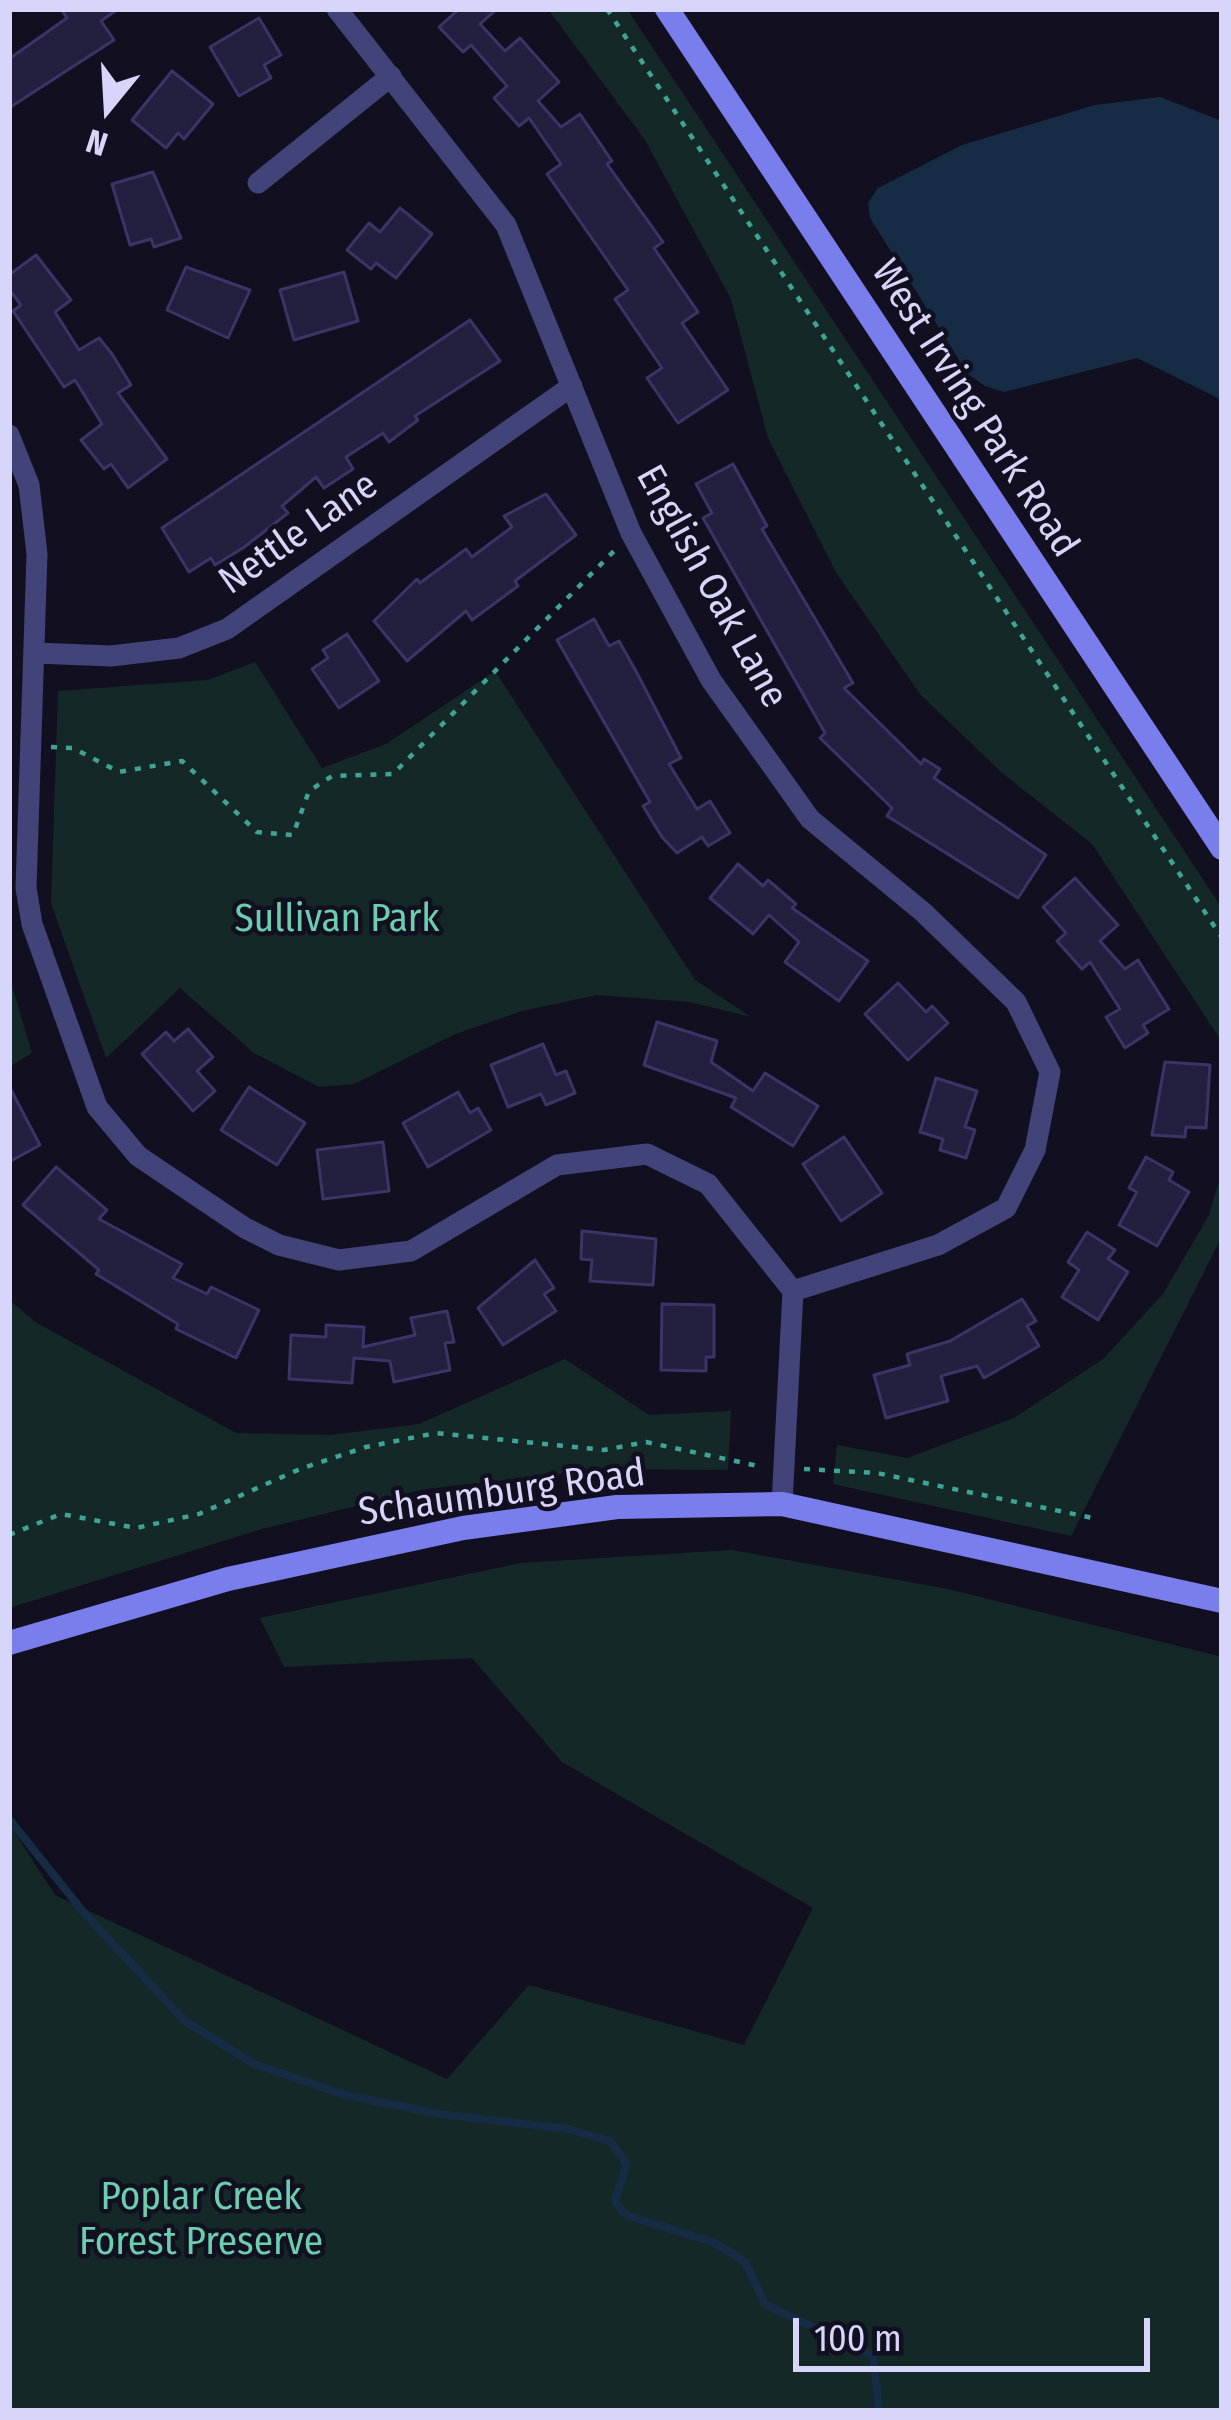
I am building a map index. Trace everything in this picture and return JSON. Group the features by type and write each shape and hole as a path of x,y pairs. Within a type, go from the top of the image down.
{"main road":[{"name":"West Irving Park Road","path":"667,9 1222,848"},
{"name":"Schaumburg Road","path":"9,1643 229,1579 463,1528 617,1507 782,1504 1222,1601"}],"street":[{"name":"English Oak Lane","path":"337,9 506,225 631,533 711,680 810,819 922,911 1016,1002 1050,1072 1035,1150 1006,1208 938,1245 793,1291"},
{"path":"258,183 391,76"},
{"name":"Nettle Lane","path":"35,653 111,656 179,648 226,629 572,386"},
{"path":"9,435 28,485 35,532 26,888 32,925 97,1107 138,1156 279,1245 339,1260 411,1251 557,1165 647,1154 708,1184 793,1291 782,1504"}],"path":[{"path":"607,9 1222,938"},
{"path":"29,746 73,748 119,772 182,760 257,832 293,835 309,790 332,776 393,774 631,533"},
{"path":"9,1535 61,1514 136,1528 199,1514 300,1469 366,1447 436,1433 604,1450 646,1442 747,1466 877,1473 1093,1518"}],"green space":[{"path":"548,9 627,9 1222,908 1222,1042 1092,844 1001,772 920,694 837,574 768,438 731,299 645,140"},
{"name":"Sullivan Park","path":"255,662 322,768 386,744 495,671 695,980 751,1017 690,1002 597,995 522,1011 453,1035 354,1084 319,1087 254,1053 180,988 106,1058 51,903 58,691 208,680"},
{"path":"9,976 32,1053 9,1067"},
{"path":"1222,1173 1222,1236 1071,1536 833,1484 837,1445 907,1458 1014,1418 1103,1359 1163,1294 1208,1217"},
{"path":"9,1300 37,1323 236,1433 330,1435 419,1424 565,1359 649,1415 731,1411 728,1470 603,1469 425,1489 262,1529 9,1608"},
{"name":"Poplar Creek Forest Preserve","path":"732,1550 948,1589 1222,1657 1222,2411 9,2411 9,1824 55,1895 447,2079 529,1985 744,2045 813,1908 562,1762 472,1658 284,1667 260,1618 521,1563"}],"water":[{"path":"1160,97 1222,121 1222,400 1137,358 1004,392 985,386 968,374 870,218 868,203 878,188 962,145 1095,105"}],"building":[{"path":"61,9 118,9 101,21 114,40 9,108 9,59 67,18"},
{"path":"459,9 497,9 480,24 505,51 520,38 559,82 538,101 561,127 580,114 612,161 607,164 663,242 654,248 698,312 682,323 728,390 678,423 647,378 662,368 615,299 628,290 547,174 561,164 529,118 519,126 494,98 507,86 471,45 463,52 439,27"},
{"path":"259,18 281,55 264,65 271,78 239,96 210,47"},
{"path":"172,71 213,104 184,139 178,133 166,148 132,120"},
{"path":"153,172 181,238 154,247 151,239 130,245 112,184"},
{"path":"400,208 432,234 396,278 376,263 371,269 347,250 369,223 380,232"},
{"path":"36,255 71,300 55,312 79,350 99,338 112,354 131,385 118,393 167,459 128,488 111,464 104,469 81,440 102,424 75,380 64,387 13,311 21,305 9,289 9,275"},
{"path":"186,267 250,290 228,338 167,310"},
{"path":"344,272 358,321 294,340 280,290"},
{"path":"470,320 500,361 415,416 418,420 389,442 383,433 346,457 353,469 324,488 316,477 282,506 288,513 243,548 215,565 211,558 189,572 162,528"},
{"path":"733,464 767,526 762,529 853,683 844,688 921,764 924,759 940,769 934,778 1046,855 1018,898 887,816 892,808 820,738 825,733 703,518 712,513 696,484"},
{"path":"546,494 576,535 515,581 518,586 472,620 466,611 407,661 374,621 417,579 420,583 466,549 472,557 512,527 504,516"},
{"path":"594,619 609,646 619,641 637,673 681,758 669,764 697,809 710,801 730,833 708,846 702,837 677,853 662,837 643,806 650,802 557,640"},
{"path":"347,634 379,681 339,708 312,669 328,658 323,650"},
{"path":"738,864 763,886 768,880 796,904 792,908 868,961 839,1001 785,962 799,942 769,915 753,934 710,898"},
{"path":"1075,878 1118,925 1100,941 1125,969 1138,960 1169,1009 1143,1025 1148,1033 1125,1048 1106,1017 1120,1009 1090,962 1082,969 1057,941 1066,933 1043,907"},
{"path":"898,983 926,1012 932,1006 948,1023 908,1060 865,1014"},
{"path":"657,1022 717,1041 711,1062 753,1091 765,1073 818,1106 793,1146 731,1107 736,1098 644,1065"},
{"path":"188,1029 213,1057 197,1071 215,1091 193,1111 142,1054 166,1032 174,1041"},
{"path":"543,1044 556,1075 566,1071 575,1093 546,1105 541,1094 508,1107 491,1065"},
{"path":"1165,1062 1210,1065 1206,1128 1186,1127 1185,1137 1152,1135"},
{"path":"936,1078 977,1091 965,1127 975,1130 966,1158 940,1150 943,1139 920,1132"},
{"path":"9,1086 40,1145 9,1162"},
{"path":"249,1087 305,1123 277,1165 221,1130"},
{"path":"458,1092 470,1113 478,1108 491,1130 428,1167 403,1123"},
{"path":"844,1137 882,1193 841,1221 803,1164"},
{"path":"383,1142 389,1191 323,1199 317,1150"},
{"path":"1146,1157 1173,1172 1169,1180 1189,1192 1157,1246 1119,1225 1137,1192 1129,1188"},
{"path":"56,1167 107,1210 99,1219 182,1264 173,1278 207,1294 211,1287 259,1310 236,1358 176,1329 178,1324 96,1274 99,1270 23,1205"},
{"path":"582,1231 656,1239 653,1285 590,1281 592,1260 581,1259"},
{"path":"1087,1232 1115,1250 1108,1259 1128,1272 1098,1320 1062,1297 1079,1270 1068,1262"},
{"path":"535,1260 554,1288 544,1294 556,1311 503,1345 478,1308"},
{"path":"1022,1299 1036,1321 1027,1326 1039,1346 984,1378 977,1366 941,1376 948,1401 886,1418 874,1375 910,1365 907,1354 950,1341"},
{"path":"662,1304 714,1305 714,1357 706,1357 706,1371 661,1370"},
{"path":"447,1311 454,1342 445,1343 450,1370 394,1382 390,1361 354,1358 352,1383 289,1379 291,1335 326,1337 326,1325 364,1327 363,1347 415,1335 411,1318"}],"waterway":[{"path":"9,1819 85,1914 185,2021 254,2064 342,2094 440,2114 568,2129 610,2141 627,2164 615,2201 626,2215 715,2243 745,2262 765,2304 873,2356 879,2411"}]}
